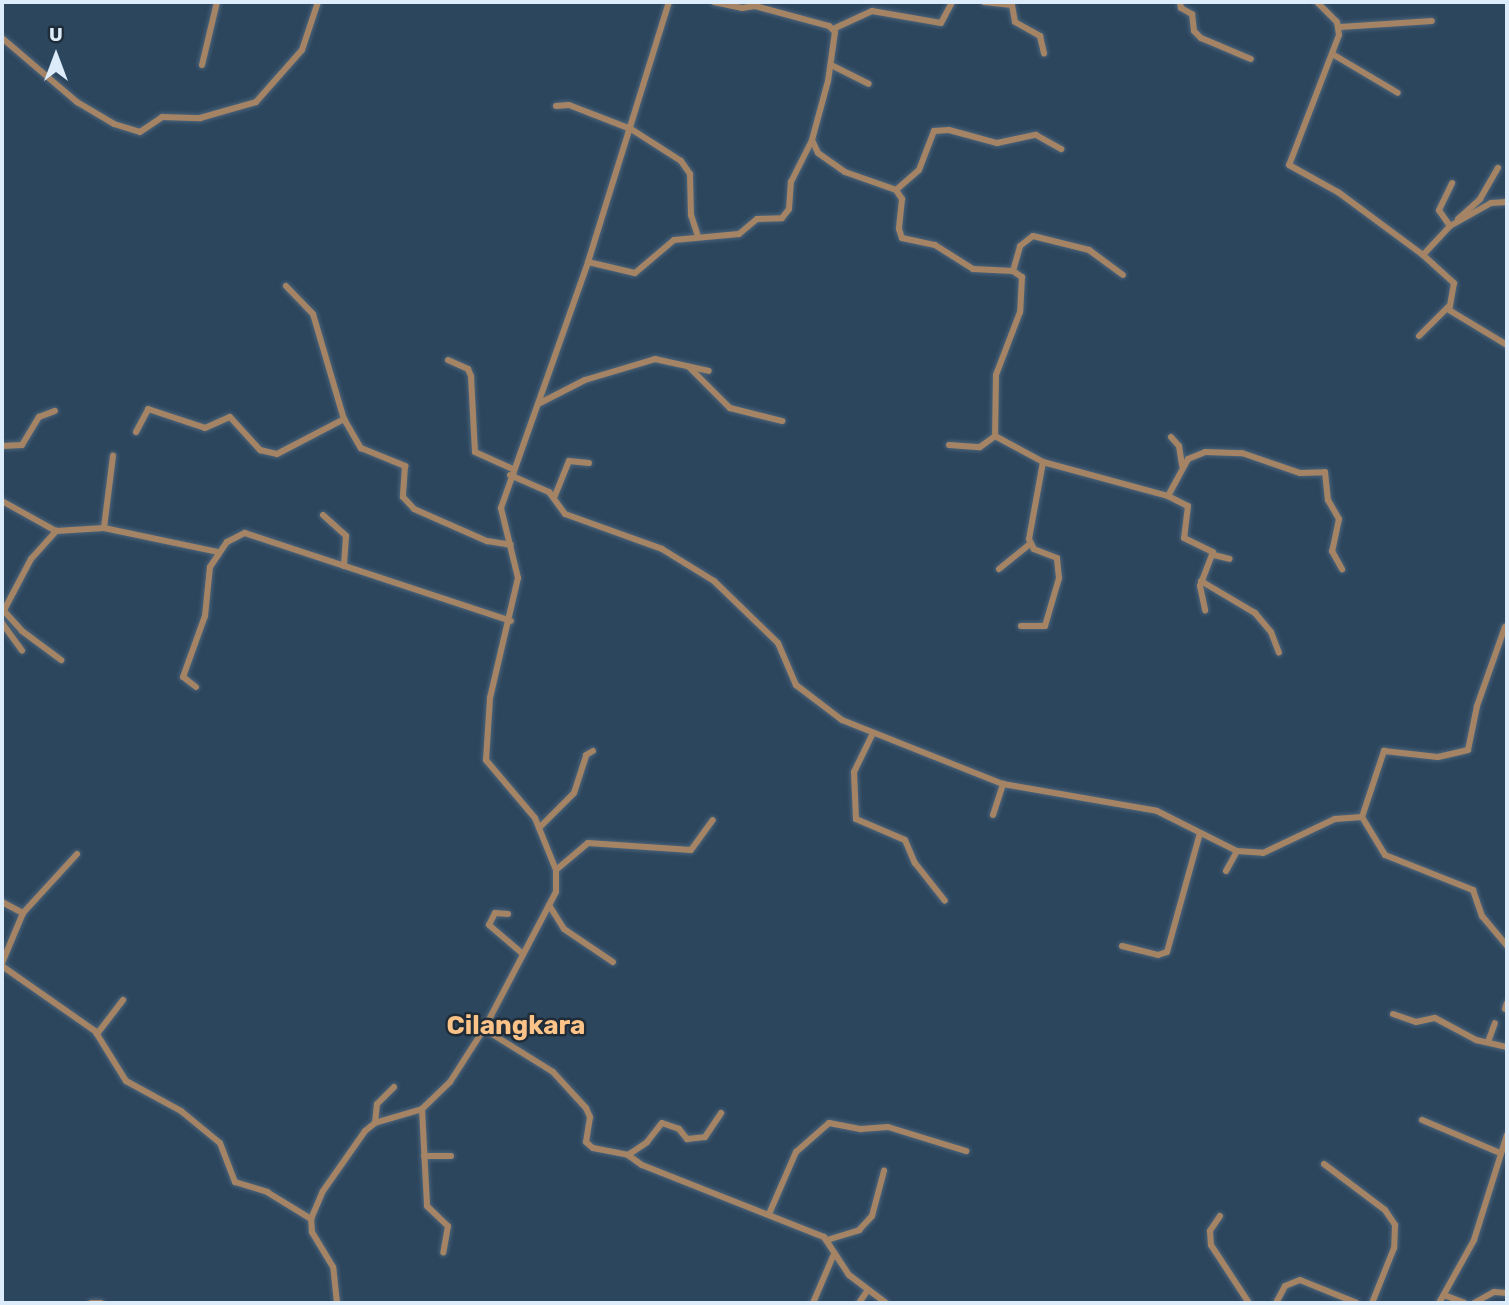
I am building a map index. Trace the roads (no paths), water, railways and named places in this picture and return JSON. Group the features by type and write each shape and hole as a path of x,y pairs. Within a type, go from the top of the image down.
{"street":[{"path":"202,65 217,2"},
{"path":"2,38 77,102 114,124 139,132 162,117 200,118 256,102 302,50 318,2"},
{"path":"337,1303 333,1267 315,1239 312,1219 335,1170 375,1123 422,1109 462,1067 556,892 556,870 539,828 486,760 490,698 511,621 518,579 501,516 511,472 540,403 588,262 669,2"},
{"path":"714,2 755,4 833,29 858,16 883,10 941,23 952,2"},
{"path":"984,2 1012,5 1015,22 1040,36 1044,54"},
{"path":"1181,2 1181,8 1192,14 1194,31 1201,38 1251,59"},
{"path":"1317,2 1340,27"},
{"path":"1340,27 1432,21"},
{"path":"1340,27 1334,55 1308,109 1289,166 1338,192 1423,255 1454,283 1448,307 1419,336"},
{"path":"588,262 635,273 668,243 697,234 739,234 757,219 777,221 788,214 791,182 812,140 831,65 833,29"},
{"path":"1334,55 1398,93"},
{"path":"831,65 869,84"},
{"path":"556,106 569,105 631,129 686,166 697,234"},
{"path":"896,190 915,176 930,135 941,130 997,144 1035,135 1061,149"},
{"path":"812,140 826,161 896,190 902,199 899,229 902,238 935,245 973,268 1013,271 1022,277 1023,299 996,375 995,436"},
{"path":"1423,255 1480,199 1498,168"},
{"path":"1452,183 1439,209 1452,225"},
{"path":"1452,225 1491,203 1507,202"},
{"path":"1013,271 1020,246 1034,236 1089,250 1123,275"},
{"path":"286,286 313,314 344,419 361,448 405,466 403,497 414,509 487,541 511,545"},
{"path":"1448,307 1507,345"},
{"path":"540,403 585,380 654,359 709,370"},
{"path":"448,360 468,369 471,376 475,452 554,498 565,514 662,549 714,581 778,643 802,691 842,720 1003,784 1152,810 1237,851 1263,853 1344,816 1362,817"},
{"path":"687,366 730,408 782,421"},
{"path":"136,432 148,409 205,428 230,416 260,450 277,454 344,419"},
{"path":"2,446 22,445 39,417 55,411"},
{"path":"949,445 980,447 995,436"},
{"path":"995,436 1043,462 1168,496 1189,508 1184,538 1214,555 1230,559"},
{"path":"1171,437 1179,446 1182,466"},
{"path":"1168,496 1182,466 1194,455 1227,452 1261,457 1300,473 1325,472 1328,500 1339,519 1332,551 1342,569"},
{"path":"104,528 113,456"},
{"path":"554,498 569,461 589,463"},
{"path":"999,569 1030,544 1043,462"},
{"path":"2,501 56,531 104,528 218,552"},
{"path":"323,515 346,536 344,566"},
{"path":"56,531 31,559 4,613 22,631 61,660"},
{"path":"196,687 183,677 202,627 210,567 227,541 245,533 511,621"},
{"path":"1021,626 1045,625 1059,578 1056,558 1030,544"},
{"path":"1205,610 1201,581 1214,555"},
{"path":"1201,581 1255,613 1271,632 1279,653"},
{"path":"2,623 22,651"},
{"path":"1506,627 1479,699 1468,750 1438,757 1384,751 1362,817 1385,855 1473,890 1482,916 1507,946"},
{"path":"873,733 854,772 856,819 905,840 915,863 944,901"},
{"path":"539,828 574,793 586,755 593,751"},
{"path":"993,815 1003,784"},
{"path":"556,870 588,843 691,850 713,820"},
{"path":"1122,946 1158,955 1167,952 1200,833"},
{"path":"1226,871 1237,851"},
{"path":"77,854 23,913 2,964 43,990 97,1034 126,1081 181,1111 220,1143 235,1182 267,1192 312,1219"},
{"path":"2,902 23,913"},
{"path":"549,905 564,929 613,962"},
{"path":"508,914 495,913 489,925 523,954"},
{"path":"97,1034 123,1000"},
{"path":"1393,1014 1416,1022 1435,1018 1488,1042 1507,1047"},
{"path":"1488,1042 1495,1023"},
{"path":"484,1029 553,1072 586,1108 587,1144 628,1155 642,1165 769,1214 827,1240 859,1230 872,1216 884,1171"},
{"path":"375,1123 377,1104 394,1087"},
{"path":"422,1109 427,1206 448,1226 443,1253"},
{"path":"628,1155 662,1123 679,1129 687,1139 705,1137 721,1113"},
{"path":"1422,1120 1500,1153"},
{"path":"769,1214 796,1152 829,1123 888,1127 965,1151"},
{"path":"1439,1303 1473,1243 1507,1135"},
{"path":"424,1156 451,1156"},
{"path":"1324,1164 1385,1210 1395,1225 1394,1248 1372,1303"},
{"path":"1220,1216 1210,1231 1211,1245 1249,1303"},
{"path":"827,1240 833,1256 867,1292 886,1303"},
{"path":"813,1303 833,1256"},
{"path":"1276,1303 1285,1286 1300,1280 1357,1303"},
{"path":"859,1303 867,1292"},
{"path":"1476,1303 1494,1292 1507,1293"},
{"path":"1444,1295 1465,1303"},
{"path":"92,1303 101,1303"}],"district":[{"name":"Cilangkara","path":"516,1026"}]}
